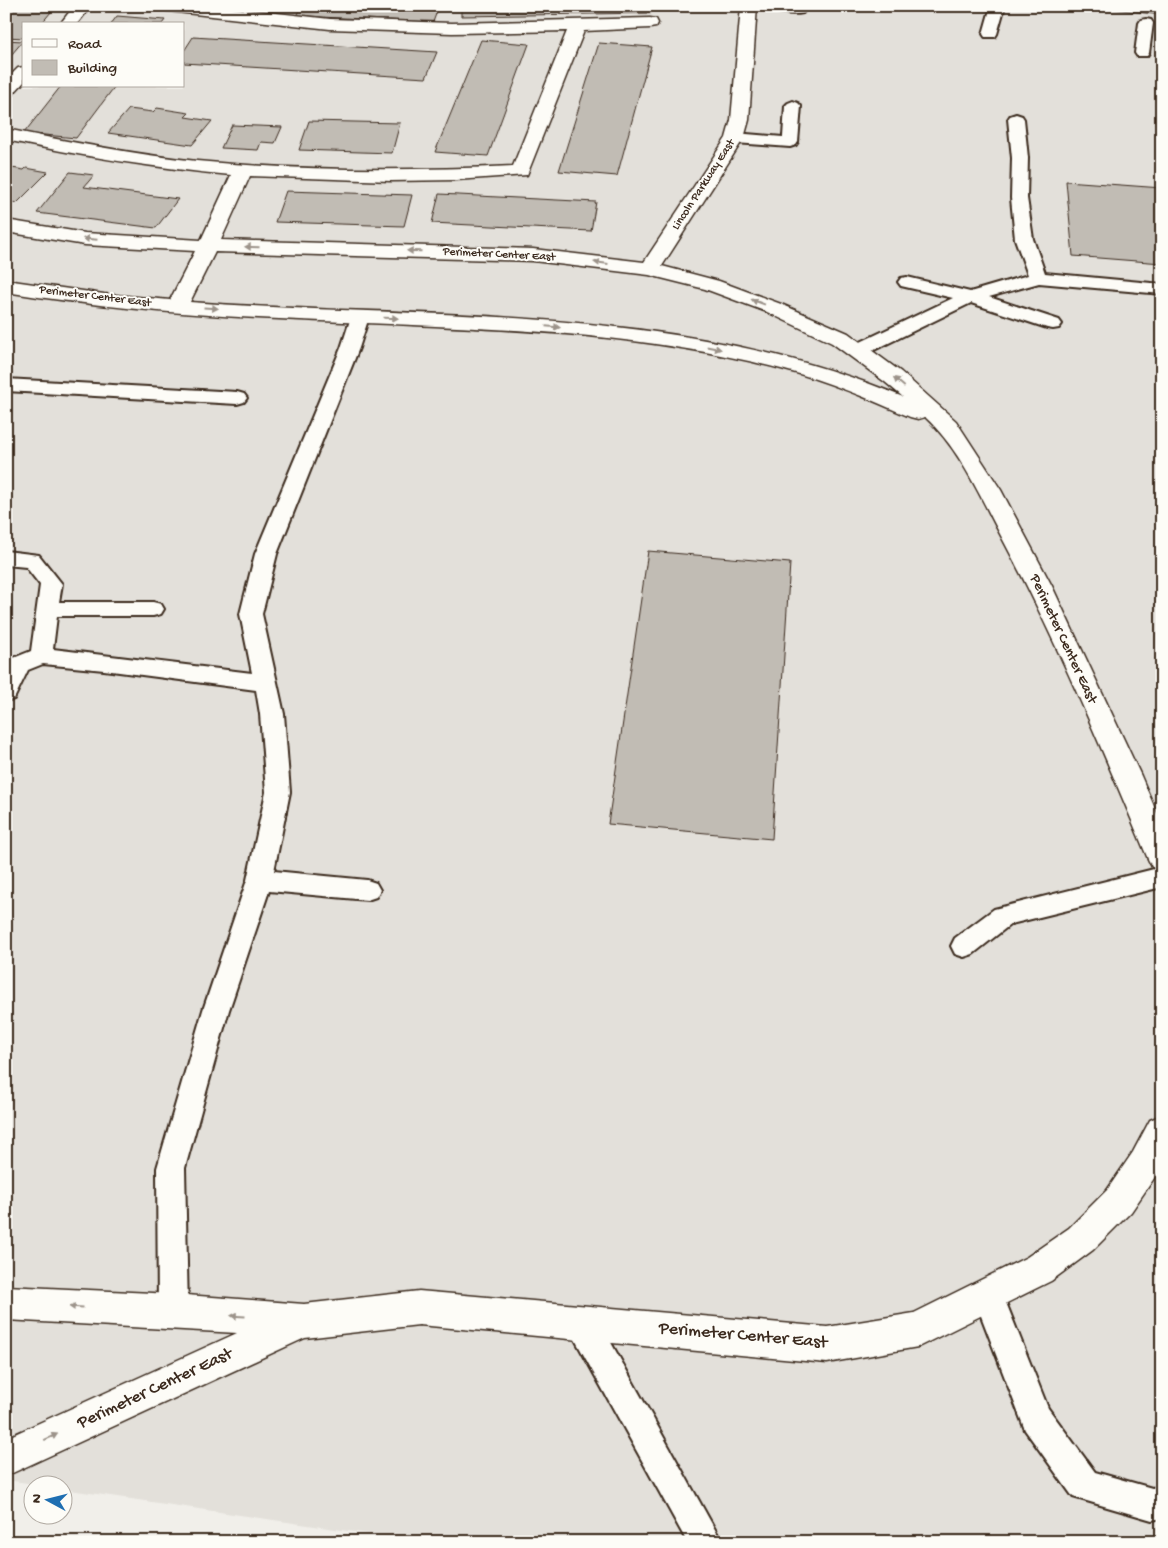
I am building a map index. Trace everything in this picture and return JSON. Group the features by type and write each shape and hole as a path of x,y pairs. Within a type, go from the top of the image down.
{"street":[{"path":"70,22 84,6"},
{"path":"167,6 330,24 452,28 650,23"},
{"name":"Lincoln Parkway East","path":"650,269 735,138 740,120 749,6"},
{"path":"6,134 66,148 242,172 440,176 520,172 577,26"},
{"path":"6,91 22,74"},
{"path":"177,306 242,172"},
{"name":"Perimeter Center East","path":"6,226 85,239 206,246 533,254 650,269 712,285 774,308 840,338 893,377 948,426 989,490 1040,586 1127,776 1162,859"},
{"name":"Perimeter Center East","path":"6,286 51,294 177,306 360,317 509,323 655,337 775,360 879,393 948,426"},
{"name":"Perimeter Center East","path":"6,1303 173,1311 304,1321 419,1308 827,1345 918,1330 1039,1269 1081,1239 1119,1201 1162,1130"},
{"name":"Perimeter Center East","path":"6,1457 304,1321"}],"lane":[{"path":"771,6 798,10"},
{"path":"990,34 998,6"},
{"path":"1142,53 1146,23"},
{"path":"735,138 790,142 793,106"},
{"path":"1016,120 1020,158 1019,198 1024,239 1038,278"},
{"path":"857,351 970,297 1038,278 1162,289"},
{"path":"907,282 970,297 1053,324"},
{"path":"173,1311 171,1168 216,1010 260,880 278,792 272,714 251,614 266,554 350,348 360,317"},
{"path":"6,385 237,398"},
{"path":"6,558 32,560 51,584 41,656"},
{"path":"48,609 153,608"},
{"path":"6,693 19,665 41,656 104,662 265,683"},
{"path":"964,946 1003,916 1162,877"},
{"path":"260,880 367,890"},
{"path":"988,1294 1036,1419 1085,1485 1152,1504 1162,1502"},
{"path":"583,1323 705,1542"}],"shaded area":[{"path":"6,6 1162,6 1162,1542 423,1542 72,1490 72,1476 22,1476 22,1482 6,1480"}],"building":[{"path":"6,6 56,6 43,22 22,22 22,38 6,37"},
{"path":"211,6 276,6 270,13"},
{"path":"302,6 439,6 433,22 297,16"},
{"path":"461,6 650,6 651,13 461,16"},
{"path":"1090,6 1162,6 1162,15"},
{"path":"117,16 165,20 164,22 112,22"},
{"path":"193,37 437,52 426,78 185,63 185,49"},
{"path":"6,40 22,41 22,42 6,61"},
{"path":"481,40 529,44 488,156 435,152"},
{"path":"599,43 652,47 617,176 559,171"},
{"path":"59,88 114,88 76,138 24,133"},
{"path":"157,108 189,113 185,117 212,121 192,145 108,133 129,109 153,112"},
{"path":"309,121 400,123 392,153 299,150"},
{"path":"232,125 282,127 275,143 261,142 258,150 221,148"},
{"path":"6,167 48,172 17,203 6,201"},
{"path":"70,172 94,175 84,187 178,199 156,228 37,213"},
{"path":"1066,181 1162,188 1162,263 1073,256"},
{"path":"286,191 412,195 404,226 275,222"},
{"path":"439,194 596,202 591,231 432,223"},
{"path":"648,551 790,563 772,839 608,824"}]}
